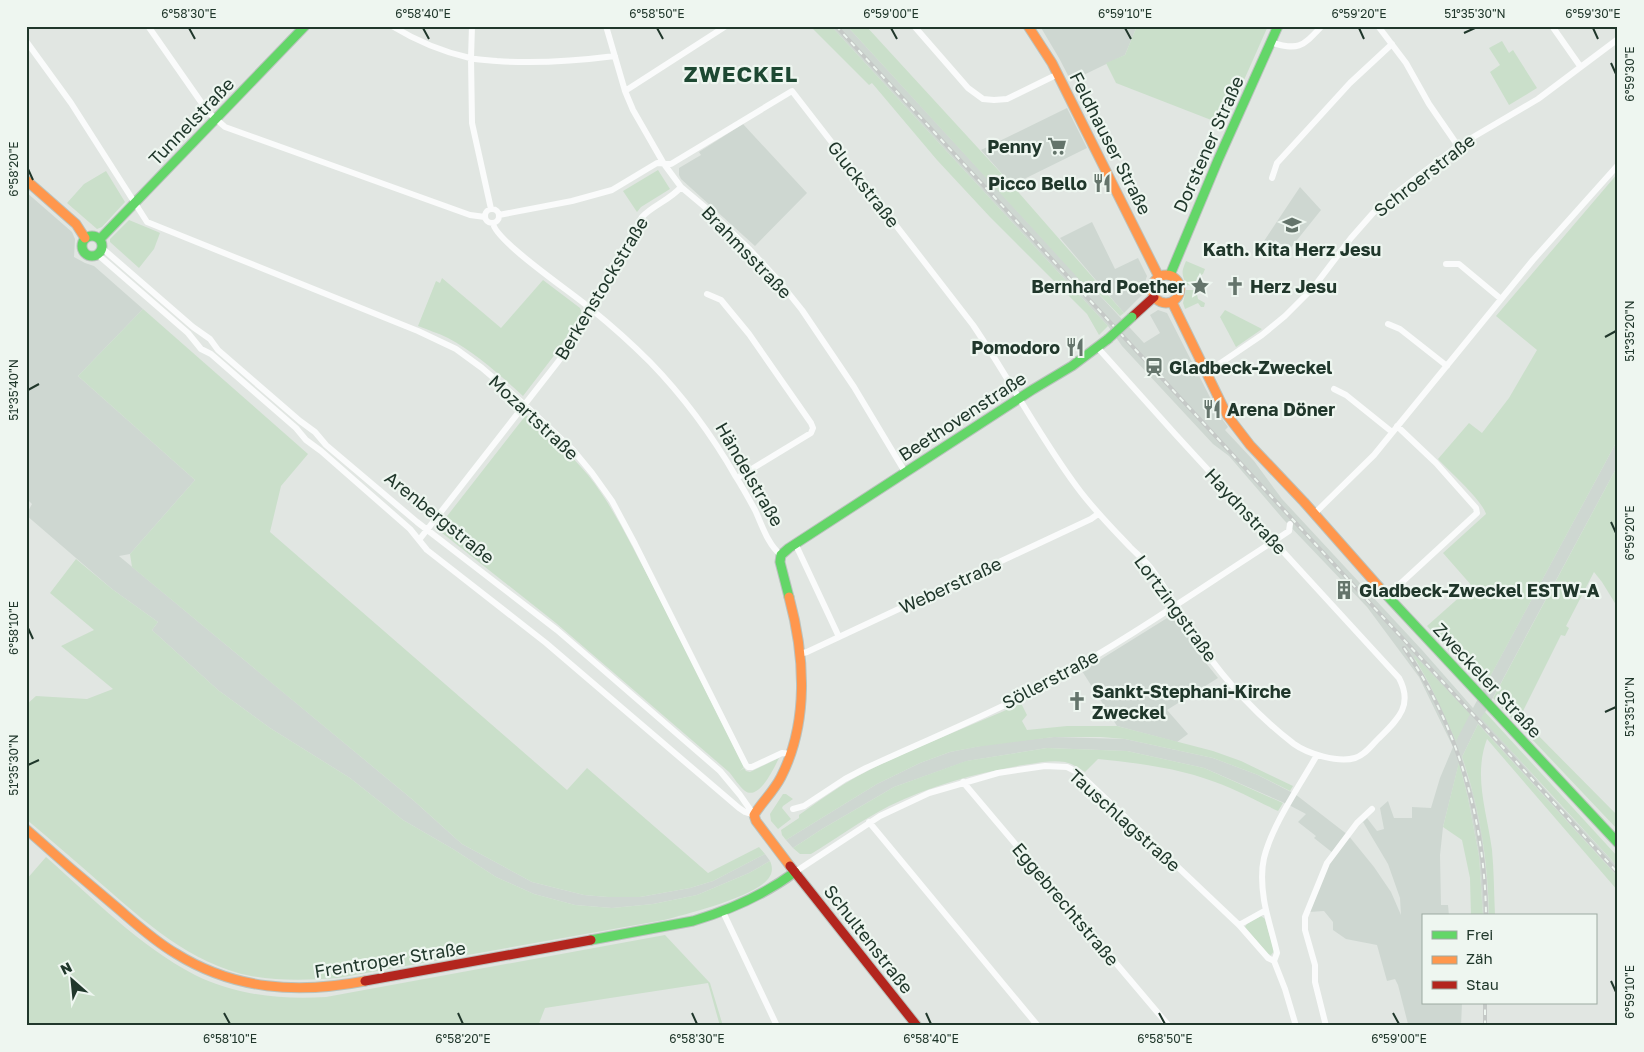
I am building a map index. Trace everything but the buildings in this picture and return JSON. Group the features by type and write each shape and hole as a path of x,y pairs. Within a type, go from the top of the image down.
{"street":[{"path":"148,26 208,112 225,127 470,215 485,217 488,221 493,222 497,220 499,215"},
{"name":"Tunnelstraße","path":"100,247 135,204 306,26"},
{"path":"392,26 438,48 471,58 536,63 615,56"},
{"path":"472,26 472,123 491,209"},
{"name":"Brahmsstraße","path":"606,26 633,110 664,164 681,187 750,250 796,302 854,387 905,472"},
{"path":"626,91 726,26"},
{"path":"914,26 968,88 983,98 994,100 1007,99 1058,74"},
{"name":"Feldhauser Straße","path":"1028,26 1058,74 1159,277"},
{"name":"Dorstener Straße","path":"1170,275 1278,26"},
{"path":"1270,42 1296,48 1308,41 1322,26"},
{"path":"1378,26 1406,64 1429,104 1458,146"},
{"path":"1552,26 1580,66"},
{"name":"Schroerstraße","path":"1206,373 1262,335 1285,316 1309,292 1346,243 1373,213 1399,191 1458,146 1538,99 1618,39"},
{"name":"Mozartstraße","path":"26,41 112,165 147,222 410,328 456,349 482,368 525,405 572,450 592,473 612,501 746,765 752,767 782,753 791,754"},
{"path":"1272,178 1277,163 1350,83 1392,44"},
{"name":"Gluckstraße","path":"664,164 671,164 792,91 973,325 1019,398"},
{"path":"499,215 572,202 612,190 657,163 664,164"},
{"path":"1172,302 1206,373 1236,428 1314,514 1374,455 1533,260 1618,165"},
{"name":"Arenbergstraße","path":"26,180 76,224 85,238 82,242 82,247 87,255 92,256 100,247"},
{"name":"Berkenstockstraße","path":"419,540 561,358 592,310 642,217 648,210 681,187"},
{"path":"485,217 491,209"},
{"path":"491,209 499,215"},
{"name":"Händelstraße","path":"493,222 499,234 512,247 625,338 678,392 713,440 737,478 773,548 781,555 780,562 794,619 799,654 802,706 799,726 791,754 781,777 754,815"},
{"path":"85,238 96,236 100,247"},
{"name":"Arenbergstraße","path":"100,247 193,327 210,339 218,350 300,422 315,432 326,445 428,530 557,630 720,771 740,795 756,821 795,872"},
{"name":"Arenbergstraße","path":"100,247 188,333 201,349 211,354 296,428 306,440 322,451 410,529 427,550 554,649 738,808 754,815"},
{"path":"1446,264 1459,264 1501,299"},
{"path":"1170,275 1177,280 1180,287 1179,296 1172,302 1162,302 1154,297 1152,285 1159,277 1170,275"},
{"path":"707,294 721,300 749,334 788,388 813,428 811,433 737,478"},
{"name":"Beethovenstraße","path":"781,555 795,543 1019,398 1072,366 1098,348 1154,297"},
{"path":"1388,324 1400,329 1447,366"},
{"name":"Haydnstraße","path":"1098,348 1396,674"},
{"path":"1334,389 1346,394 1392,432"},
{"name":"Lortzingstraße","path":"1019,398 1058,461 1098,514 1152,570 1204,649 1236,689 1269,723 1295,745 1318,755 1337,758 1356,758 1364,754 1399,717 1403,709 1405,696 1402,683 1396,674"},
{"path":"1387,596 1477,513 1476,508 1456,485 1398,426"},
{"name":"Weberstraße","path":"799,654 807,652 1091,519 1098,514"},
{"name":"Zweckeler Straße","path":"1314,514 1387,596 1618,843"},
{"name":"Söllerstraße","path":"793,809 804,806 866,768 1016,700 1052,681 1125,637 1274,541 1289,531 1290,524"},
{"name":"Händelstraße","path":"795,543 838,637"},
{"name":"Tauschlagstraße","path":"1296,1026 1274,961 1277,952 1266,910 1262,879 1268,843 1318,755"},
{"name":"Tauschlagstraße","path":"795,872 869,822 929,793 998,773 1056,765 1072,769 1100,793 1239,925 1268,958 1274,961"},
{"name":"Eggebrechtstraße","path":"963,782 1169,1026"},
{"path":"1326,1026 1315,982 1315,965 1304,930 1306,917 1327,863 1358,823 1372,809"},
{"path":"869,822 1038,1026"},
{"name":"Frentroper Straße","path":"26,829 153,939 183,958 208,971 235,981 280,989 310,989 367,981 693,921 723,912 767,891 795,872"},
{"name":"Schultenstraße","path":"795,872 917,1026"},
{"path":"1239,925 1266,910"},
{"path":"723,912 777,1026"}],"shaded area":[{"path":"831,26 847,26 1089,289 1092,287 1144,343 1160,333 1150,315 1158,310 1167,313 1218,413 1228,427 1225,430 1254,461 1282,499 1473,708 1618,439 1618,465 1482,718 1618,867 1618,877 1478,724 1462,757 1474,796 1482,834 1489,914 1483,914 1479,856 1459,763 1443,827 1440,855 1441,905 1448,905 1449,914 1422,914 1422,1004 1462,1004 1461,1026 1404,1026 1408,1024 1398,985 1395,979 1387,981 1377,945 1346,939 1333,930 1333,922 1324,911 1309,912 1333,853 1298,822 1306,814 1204,768 1127,751 1047,748 967,761 894,787 793,848 786,840 877,784 920,763 950,752 995,743 1054,737 1125,739 1213,758 1258,775 1295,794 1348,835 1391,892 1401,915 1400,898 1388,864 1363,822 1367,818 1377,831 1384,829 1380,808 1388,801 1394,818 1412,818 1412,807 1431,808 1440,778 1453,747 1419,677 1367,607 1284,520 1229,456 1213,444 1122,346 1108,326","holes":["1414,658 1469,714 1456,740 1430,685"]},
{"path":"1040,26 1137,26 1125,55 1071,81"},
{"path":"1067,108 1087,148 1012,185 981,150"},
{"path":"743,124 807,193 755,246 681,179 679,175 679,168 701,155 699,152"},
{"name":"Kath. Kita Herz Jesu","path":"1300,187 1321,210 1289,250 1275,240 1274,242 1276,243 1273,248 1270,247 1269,249 1262,244"},
{"path":"26,192 72,232 75,239 74,257 94,266 143,309 78,376 195,480 130,554 119,556 413,800 462,844 532,882 584,895 640,897 690,888 713,881 765,854 770,861 749,873 697,895 653,904 612,908 575,905 534,894 496,877 403,820 350,778 270,728 218,690 152,630 158,622 112,589 26,515 32,504 26,498"},
{"path":"1092,222 1115,269 1138,258 1147,276 1143,294 1124,313 1060,238"},
{"path":"1172,615 1175,616 1197,652 1218,678 1167,710 1188,734 1177,742 1117,726 1082,671"}],"green space":[{"path":"810,26 831,26 1108,326 1099,335 1087,314 990,217 937,160 872,83 869,85"},
{"path":"847,26 866,26 1012,185 1124,313 1120,316 1092,287 1089,290"},
{"path":"1137,26 1268,26 1224,125 1116,83 1106,63 1125,55"},
{"path":"1502,41 1509,53 1513,50 1537,88 1509,105 1490,72 1500,65 1489,48"},
{"path":"658,170 670,189 641,207 637,212 623,191"},
{"path":"106,171 125,202 102,227 97,229 67,203 84,184"},
{"path":"1618,173 1618,439 1484,688 1427,626 1472,586 1443,553 1486,514 1472,494 1438,459 1469,423 1482,433 1509,398 1537,350 1496,316"},
{"path":"129,220 160,233 154,249 139,268 110,242 110,239"},
{"path":"1186,261 1205,269 1203,274 1197,277 1196,286 1186,285 1183,268"},
{"path":"442,278 501,328 543,280 580,308 582,313 556,353 523,396 497,372 468,350 448,338 418,326 436,281 440,283"},
{"path":"1186,290 1196,290 1198,299 1205,303 1204,307 1201,307 1198,303 1185,309 1183,303"},
{"path":"143,309 308,454 281,486 270,532 567,790 587,768 708,873 759,847 765,854 713,881 690,888 640,897 584,895 532,882 462,844 413,800 132,567 130,554 195,480 78,376"},
{"path":"1225,310 1262,329 1236,347 1220,317"},
{"path":"526,415 581,467 614,513 650,580 744,767 740,771 744,768 750,772 779,758 761,788 750,793 745,791 729,772 556,623 437,529"},
{"path":"1618,465 1618,608 1594,572 1566,626 1569,628 1565,636 1561,635 1520,717 1618,816 1618,830 1493,698"},
{"path":"76,559 112,589 158,622 152,630 218,690 270,728 350,778 403,820 496,877 534,894 575,905 612,908 653,904 697,895 749,873 770,861 771,874 763,883 738,897 705,909 664,920 338,978 294,980 262,978 229,970 208,962 168,939 132,911 26,819 26,705 36,696 87,699 113,689 61,646 94,630 50,593"},
{"path":"1414,657 1470,714 1456,741 1430,685"},
{"path":"1021,703 1027,715 1022,721 1027,730 1067,726 1117,726 1213,751 1241,761 1293,786 1290,791 1258,775 1213,758 1125,739 1054,737 950,752 920,763 877,784 786,840 782,835 781,830 799,818 799,815 860,775 900,755"},
{"path":"1485,712 1618,857 1618,867 1481,718"},
{"path":"1478,724 1618,877 1618,891 1487,739 1483,753 1481,780 1493,866 1495,914 1489,914 1482,835 1474,796 1462,757"},
{"path":"1047,748 1127,751 1204,768 1283,803 1278,811 1215,782 1187,773 1158,767 1098,759 1085,772 1065,762 1054,761 989,772 938,786 889,806 811,854 800,854 793,848 894,787 966,761"},
{"path":"1459,762 1479,856 1483,914 1471,914 1470,878 1462,840 1443,827"},
{"path":"783,794 793,799 782,808 791,819 778,829 771,821 770,814"},
{"path":"46,857 117,920 155,950 195,975 242,992 276,997 326,997 665,935 710,983 723,1026 720,1026 708,983 545,1008 538,1026 26,1026 26,880"},
{"path":"1261,916 1265,919 1274,951 1271,955 1268,954 1245,927"}],"railway":[{"path":"836,26 1618,873"},
{"path":"1404,648 1423,678 1439,709 1465,776 1474,810 1480,845 1486,914"},
{"path":"1485,1004 1485,1026"}],"traffic: fast":[{"path":"100,239 305,26"},
{"path":"1170,275 1218,160 1278,26"},
{"path":"92,236 99,239 102,246 99,253 92,256 85,253 82,246 85,239 92,236"},
{"path":"1108,339 1132,317"},
{"path":"789,597 780,562 781,555 789,548 1072,366 1108,339"},
{"path":"1379,587 1618,843"},
{"path":"591,940 707,917 759,895 795,872"}],"traffic: slow":[{"path":"1028,26 1052,63 1159,277"},
{"path":"26,180 76,224 85,238"},
{"path":"1166,275 1176,279 1180,289 1176,299 1166,303 1156,299 1152,289 1156,279 1166,275"},
{"path":"1172,302 1227,415 1250,445 1304,502 1379,587"},
{"path":"789,597 801,665 802,689 800,711 790,756 781,777 754,815 756,821 790,866"},
{"path":"26,829 152,937 197,965 243,982 267,986 315,987 365,981"}],"traffic: jam":[{"path":"1132,317 1154,297"},
{"path":"790,866 917,1026"},
{"path":"365,981 591,940"}],"place":[{"name":"Penny","path":"1057,146"},
{"name":"Picco Bello","path":"1102,183"},
{"name":"Kath. Kita Herz Jesu","path":"1292,225"},
{"name":"Bernhard Poether","path":"1200,286"},
{"name":"Herz Jesu","path":"1235,286"},
{"name":"Pomodoro","path":"1075,347"},
{"name":"Gladbeck-Zweckel","path":"1154,367"},
{"name":"Arena Döner","path":"1212,409"},
{"name":"Gladbeck-Zweckel ESTW-A","path":"1344,590"},
{"name":"Sankt-Stephani-Kirche Zweckel","path":"1077,701"}],"district":[{"name":"ZWECKEL","path":"741,73"}]}
